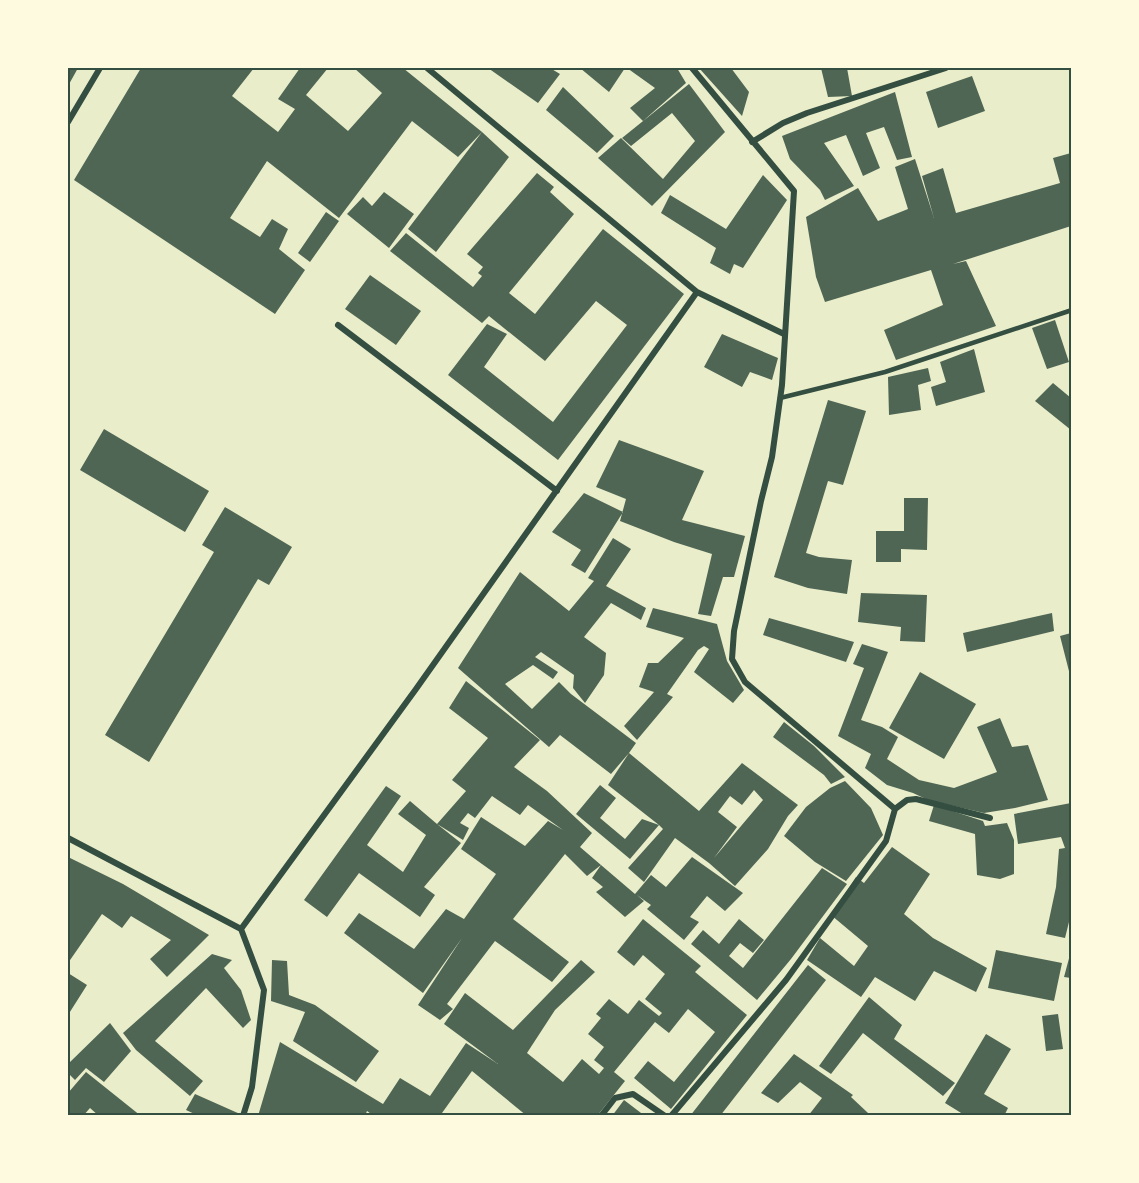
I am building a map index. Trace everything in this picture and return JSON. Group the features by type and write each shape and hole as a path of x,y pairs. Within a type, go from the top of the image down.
{"street":[{"path":"68,122 100,68"},
{"path":"427,68 697,292 784,334"},
{"path":"692,68 794,191 780,398 772,457 734,631 732,659 745,682 867,788 895,809"},
{"path":"752,142 783,123 807,113 946,68"},
{"path":"241,929 416,689 697,292"},
{"path":"338,326 557,491"},
{"path":"671,1116 786,980 885,841 895,809 907,800 916,799 990,818"},
{"path":"68,838 241,929 264,990 252,1087 243,1116"},
{"path":"601,1116 615,1098 633,1094 664,1116"}],"lane":[{"path":"780,398 885,372 1071,310"}],"building":[{"path":"68,68 78,68 68,86"},
{"path":"141,68 254,68 232,96 278,132 295,109 278,99 300,68 328,68 306,95 348,131 382,93 354,68 403,68 482,132 458,157 412,121 339,218 267,161 230,218 260,237 272,219 288,229 279,249 305,270 275,314 74,180"},
{"path":"488,68 550,68 560,74 538,103"},
{"path":"580,68 625,68 609,92"},
{"path":"627,68 677,68 686,83 643,121 630,108 655,88"},
{"path":"699,68 731,68 749,92 742,116"},
{"path":"821,68 847,68 852,96 828,97"},
{"path":"972,76 985,111 938,128 926,92"},
{"path":"689,84 725,132 652,206 598,158 621,138 663,179 695,141 672,113 631,146 622,138"},
{"path":"563,87 614,136 597,153 546,110"},
{"path":"895,92 912,157 897,160 884,127 866,133 880,168 863,176 846,135 824,143 854,186 825,200 820,190 790,159 782,136"},
{"path":"482,132 509,157 436,252 408,229"},
{"path":"1071,153 1071,226 953,264 966,261 996,326 896,360 884,330 943,305 931,270 825,302 816,277 806,217 858,188 878,221 908,209 895,167 915,159 934,218 922,176 943,168 956,213 1060,183 1053,158"},
{"path":"537,173 554,187 550,192 574,214 509,293 535,314 603,229 684,294 558,460 448,375 487,324 507,334 484,367 553,422 627,325 596,301 545,361 489,316 482,323 390,251 406,233 473,287 482,276 478,273 483,267 467,254"},
{"path":"763,175 787,200 743,268 734,264 730,274 710,263 716,248 661,213 670,195 726,229"},
{"path":"384,192 414,214 389,248 347,214 363,197 372,206"},
{"path":"326,212 339,221 310,262 298,253"},
{"path":"370,275 421,311 396,345 345,309"},
{"path":"1055,320 1069,362 1047,369 1032,328"},
{"path":"722,334 778,358 772,380 750,372 742,387 704,367"},
{"path":"974,349 985,392 936,406 931,387 946,382 940,362"},
{"path":"928,368 931,381 918,385 921,410 889,415 888,377"},
{"path":"1053,383 1071,398 1071,430 1035,401"},
{"path":"828,400 866,411 843,485 828,481 806,553 819,557 852,560 847,594 808,588 774,577"},
{"path":"104,429 209,491 185,532 80,470"},
{"path":"619,440 704,471 682,520 745,536 734,577 723,577 711,616 698,614 712,554 620,521 626,499 596,487"},
{"path":"584,493 623,512 585,573 571,565 581,550 552,532"},
{"path":"904,498 928,498 927,550 901,549 901,562 876,562 876,531 904,531"},
{"path":"225,507 292,547 269,585 258,579 149,762 105,735 214,552 202,545"},
{"path":"613,538 631,549 606,586 646,608 641,620 611,603 584,637 606,653 604,675 585,703 573,688 574,675 541,652 535,657 558,672 553,679 533,665 505,684 532,709 559,682 571,694 636,743 611,774 560,735 549,747 458,668 520,572 569,611 594,581 588,578"},
{"path":"861,593 927,595 925,642 900,641 901,627 858,622"},
{"path":"653,608 717,624 727,661 744,690 733,703 694,672 709,649 704,646 698,650 667,694 673,697 637,740 624,726 654,692 639,687 648,663 658,663 684,638 646,627"},
{"path":"1052,613 1054,631 967,652 963,633"},
{"path":"769,618 854,642 846,662 763,635"},
{"path":"1071,633 1071,679 1060,636"},
{"path":"862,644 888,652 861,720 882,727 898,737 887,759 919,780 954,788 997,772 977,727 1000,718 1012,747 1028,745 1048,800 984,813 928,800 887,785 865,768 871,754 838,736 864,668 853,664"},
{"path":"920,672 976,704 944,759 889,728"},
{"path":"466,681 540,740 514,767 547,791 592,833 580,847 601,865 587,876 565,854 513,919 569,962 552,982 495,941 447,1004 453,1009 440,1020 418,1005 462,938 423,993 344,933 359,913 414,949 446,909 464,919 496,874 461,849 481,817 525,846 548,821 563,830 528,805 520,815 492,796 475,818 468,813 460,823 469,828 463,840 437,824 466,791 452,780 488,738 449,708"},
{"path":"784,722 814,746 845,777 831,784 824,775 773,737"},
{"path":"629,753 699,811 742,763 798,805 788,816 768,849 735,886 675,838 644,882 628,868 663,829 608,785","holes":["754,790 763,800 714,858 737,827 718,812 730,796 742,805"]},
{"path":"845,781 871,808 883,835 846,881 815,862 784,836 806,807 830,788"},
{"path":"600,785 616,798 600,818 625,839 642,819 659,825 630,859 576,814"},
{"path":"386,786 401,796 367,845 403,872 426,835 398,814 410,801 461,843 424,887 435,895 420,917 359,873 327,917 304,900"},
{"path":"1071,803 1071,914 1065,938 1046,934 1056,887 1059,849 1065,848 1061,837 1018,844 1014,814"},
{"path":"934,805 983,821 985,826 1007,823 1014,840 1014,874 1000,879 977,875 975,834 929,821"},
{"path":"892,847 930,874 904,914 933,938 987,968 976,992 934,971 915,1001 875,977 861,997 807,960 820,938 854,966 868,946 831,915 856,877 864,883"},
{"path":"68,857 123,884 209,935 167,977 150,959 171,940 131,916 122,928 102,914 68,963"},
{"path":"692,857 743,893 725,911 707,896 690,917 699,922 684,940 647,909 651,905 637,895 644,901 625,917 596,892 603,887 592,878 601,865 635,894 651,875 666,887"},
{"path":"822,868 847,884 757,1000 691,944 703,930 719,944 739,919 764,940 753,953 740,943 729,956 743,968"},
{"path":"643,919 701,966 695,972 747,1015 671,1109 634,1078 648,1061 674,1082 715,1032 688,1009 669,1033 655,1022 614,1072 625,1081 597,1116 527,1116 472,1071 442,1113 446,1116 374,1116 367,1111 365,1116 258,1116 280,1042 383,1104 400,1078 430,1096 466,1043 498,1064 444,1024 465,993 513,1030 581,960 595,972 555,1010 527,1053 563,1082 582,1059 599,1074 604,1068 594,1060 604,1047 588,1034 601,1018 596,1014 609,999 628,1014 639,1000 659,1016 662,1013 645,999 665,974 643,955 634,966 617,952"},
{"path":"996,950 1062,963 1054,1001 988,988"},
{"path":"1071,951 1071,978 1064,977"},
{"path":"212,954 232,960 224,968 241,990 251,1020 243,1028 206,988 155,1041 203,1081 190,1096 136,1050 123,1033"},
{"path":"272,960 287,961 289,995 315,1005 379,1051 356,1082 293,1041 305,1012 271,1001"},
{"path":"808,965 826,980 720,1116 690,1116"},
{"path":"68,973 87,985 68,1015"},
{"path":"869,997 902,1025 894,1039 955,1083 943,1096 863,1033 831,1074 819,1066"},
{"path":"1058,1014 1063,1049 1046,1051 1042,1016"},
{"path":"110,1023 131,1051 104,1082 86,1068 75,1080 68,1073 68,1064"},
{"path":"986,1034 1011,1049 984,1094 1008,1108 1004,1116 966,1116 945,1103"},
{"path":"794,1054 853,1095 851,1097 868,1113 866,1116 808,1116 822,1098 800,1082 778,1103 761,1093"},
{"path":"86,1072 141,1116 99,1116 90,1108 83,1116 68,1115 68,1093"},
{"path":"195,1094 240,1114 239,1116 199,1116 186,1110"},
{"path":"624,1100 645,1116 612,1116"}]}
